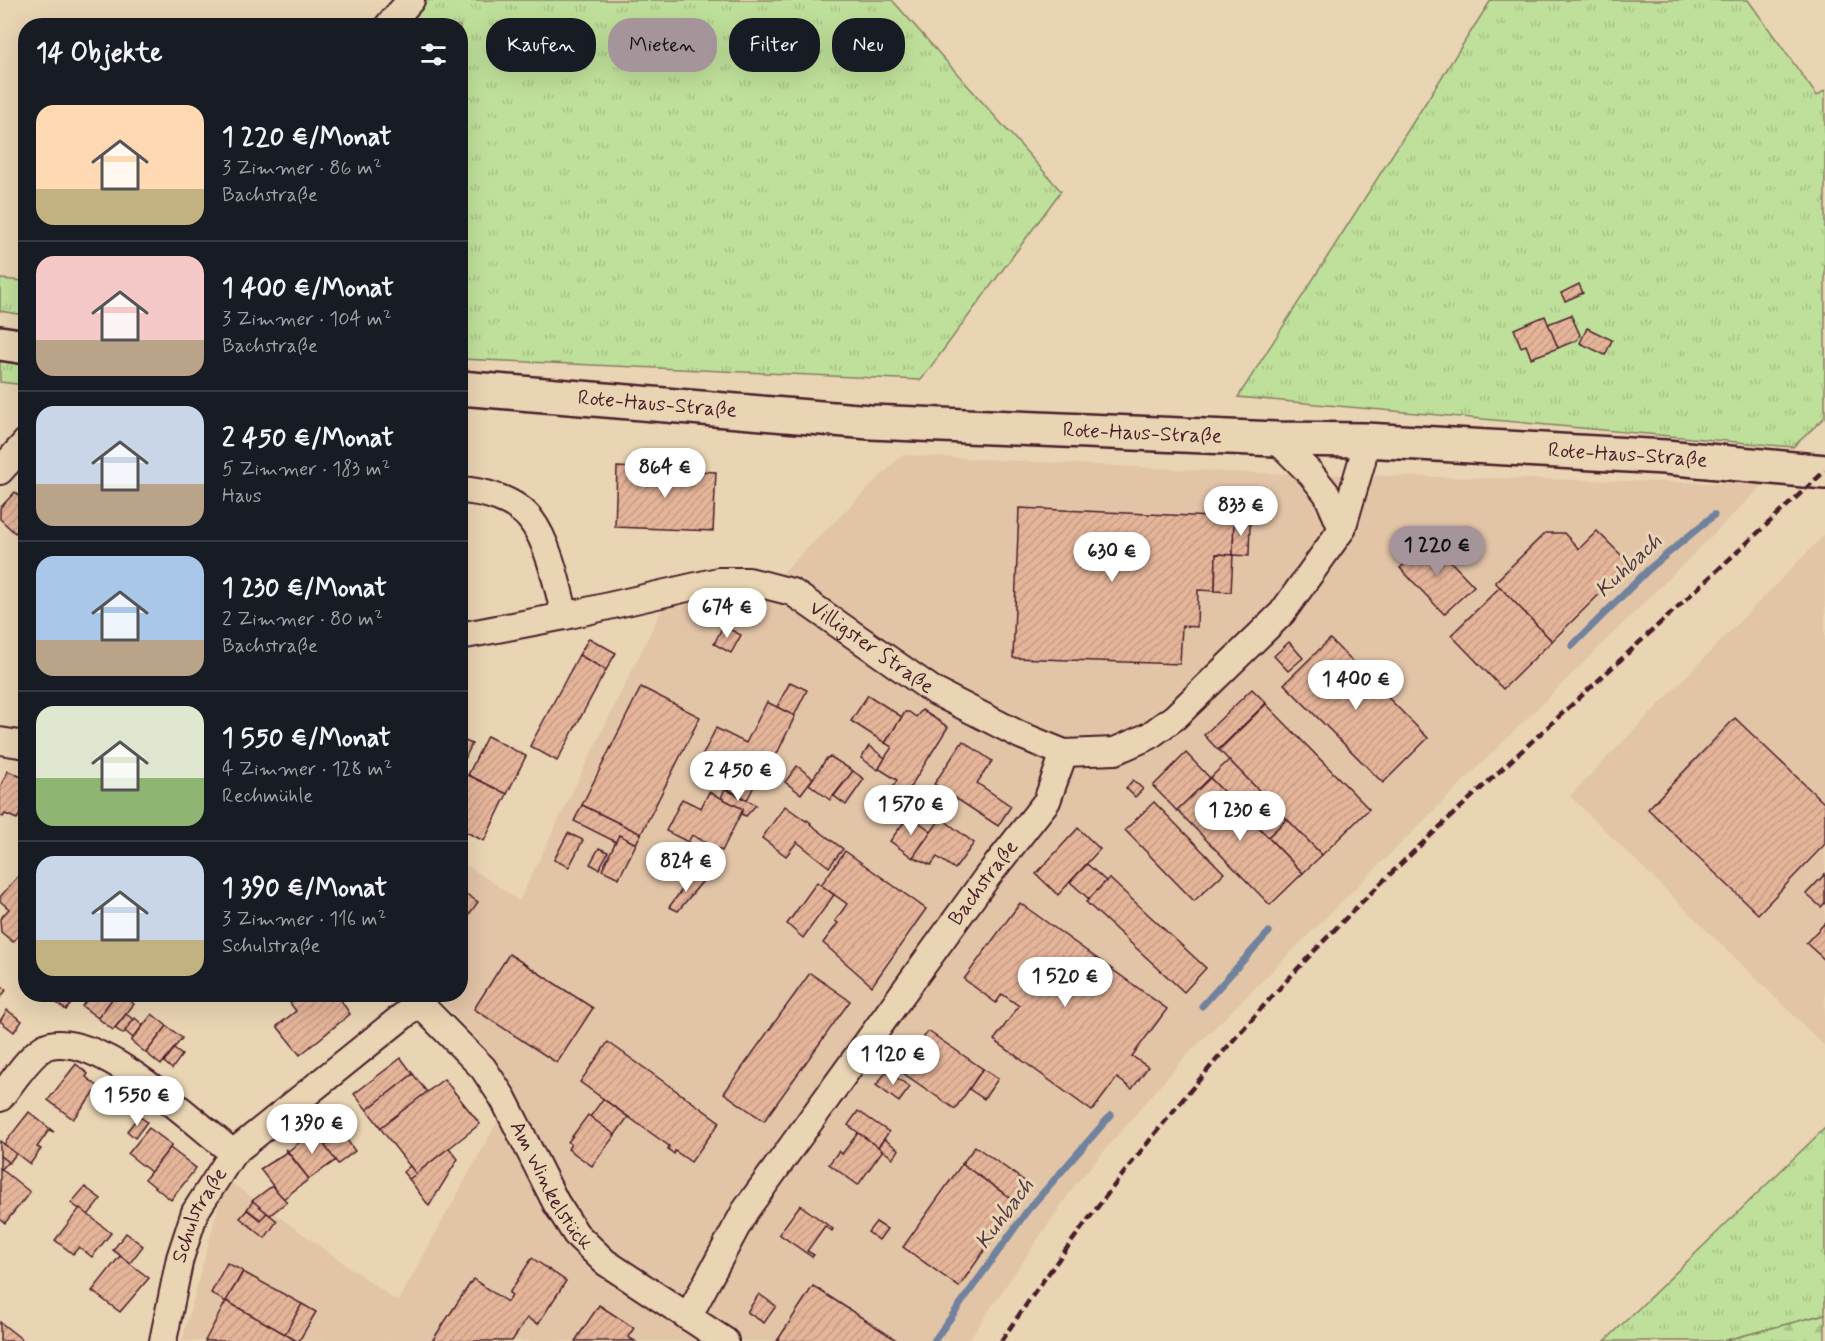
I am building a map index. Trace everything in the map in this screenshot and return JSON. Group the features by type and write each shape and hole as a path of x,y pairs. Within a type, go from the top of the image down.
{"main road":[{"path":"0,343 18,346"},
{"name":"Rote-Haus-Straße","path":"468,389 870,422 1276,439 1365,440 1665,457 1825,472"}],"street":[{"path":"395,18 411,0"},
{"path":"1276,439 1311,474 1327,494 1342,529"},
{"path":"1064,753 1114,751 1149,736 1175,717 1282,614 1342,529 1362,461 1365,440"},
{"path":"0,471 18,451"},
{"path":"468,490 508,501 531,520 550,556 565,616"},
{"name":"Villigster Straße","path":"468,634 565,616 718,581 749,580 792,592 934,691 1020,735 1064,753"},
{"path":"0,741 18,744"},
{"name":"Bachstraße","path":"688,1317 745,1211 987,877 1047,801 1064,753"},
{"name":"Schulstraße","path":"163,1341 180,1258 195,1212 232,1153 411,1002"},
{"name":"Am Winkelstück","path":"418,1002 483,1068 520,1128 556,1203 576,1234 605,1262 725,1341"},
{"path":"0,1098 28,1060 48,1045 69,1044 99,1054 138,1077 232,1153"}],"shaded area":[{"path":"902,455 1249,473 1764,484 1182,1060 1075,1185 968,1341 182,1341 226,1179 398,1302 512,1095 481,1043 442,1002 468,1002 468,866 519,901 663,607 761,594"},
{"path":"1825,534 1825,1046 1570,796"}],"green space":[{"path":"428,0 892,0 1061,191 921,380 468,359 468,18 412,18"},
{"path":"1491,0 1748,0 1817,96 1825,90 1825,417 1793,447 1238,397"},
{"path":"0,279 18,280 18,314 0,311"},
{"path":"0,354 18,357 18,384 0,382"},
{"path":"1825,1128 1825,1314 1723,1341 1605,1341"},
{"path":"1825,1314 1825,1341 1723,1341"}],"building":[{"path":"1579,284 1583,293 1565,301 1561,293"},
{"path":"1571,315 1580,335 1577,340 1558,348 1548,324"},
{"path":"1545,316 1558,348 1531,358 1526,345 1521,347 1514,329"},
{"path":"1587,328 1612,340 1605,355 1580,343"},
{"path":"617,467 716,472 713,531 615,527"},
{"path":"15,492 18,495 18,530 15,533 0,519 0,508"},
{"path":"1019,508 1234,518 1233,555 1216,554 1215,591 1198,590 1197,627 1182,626 1180,664 1013,658"},
{"path":"1234,518 1246,518 1250,523 1249,556 1233,555"},
{"path":"1597,531 1630,564 1552,641 1495,582 1545,533 1564,533 1579,549"},
{"path":"1430,540 1474,586 1444,614 1400,568"},
{"path":"1216,554 1233,555 1231,592 1215,591"},
{"path":"1500,587 1552,641 1503,689 1451,635"},
{"path":"723,626 741,635 731,653 714,644"},
{"path":"589,638 616,653 606,670 579,655"},
{"path":"1330,639 1428,738 1383,783 1284,684"},
{"path":"1289,642 1303,658 1288,671 1274,656"},
{"path":"579,655 606,670 557,761 530,746"},
{"path":"790,682 807,690 794,716 777,707"},
{"path":"641,687 700,717 641,834 582,805"},
{"path":"1252,689 1266,703 1218,750 1204,735"},
{"path":"868,695 902,717 885,743 851,721"},
{"path":"767,702 795,716 774,760 769,757 747,800 695,771 716,728 746,743"},
{"path":"1266,704 1369,809 1322,855 1219,750"},
{"path":"922,710 948,727 904,797 892,789 897,780 878,768 892,747 885,743 905,712 916,717"},
{"path":"1735,718 1825,804 1825,844 1758,914 1648,809"},
{"path":"487,736 526,756 507,794 468,775"},
{"path":"963,741 992,761 977,783 1011,806 998,826 934,784"},
{"path":"869,746 885,758 878,770 861,758"},
{"path":"1186,753 1210,778 1177,811 1153,786"},
{"path":"831,757 853,771 830,800 809,784 827,758"},
{"path":"1229,760 1287,819 1268,837 1210,778"},
{"path":"797,766 813,778 801,794 785,782"},
{"path":"8,771 18,775 17,819 5,814 3,817 0,815 0,788"},
{"path":"853,771 864,779 846,805 834,796"},
{"path":"468,775 507,794 484,841 468,833"},
{"path":"1210,778 1303,873 1270,905 1177,810"},
{"path":"1133,780 1143,789 1135,797 1126,788"},
{"path":"725,789 756,805 746,816 741,814 743,809 721,798"},
{"path":"709,792 743,809 722,851 692,835 688,842 666,831 682,799 701,808"},
{"path":"1154,802 1224,873 1194,901 1125,830"},
{"path":"582,805 641,834 636,844 619,835 616,842 574,821"},
{"path":"785,806 807,820 843,849 829,867 797,842 786,856 762,838"},
{"path":"909,815 931,831 913,858 890,841"},
{"path":"941,818 974,843 955,869 937,857 931,865 913,857"},
{"path":"1287,819 1322,855 1303,873 1268,837"},
{"path":"1078,828 1100,849 1058,895 1036,874"},
{"path":"568,833 583,840 569,867 554,860"},
{"path":"619,835 636,844 619,878 602,870"},
{"path":"599,848 608,852 599,869 590,864"},
{"path":"845,851 926,909 872,986 823,943 838,923 835,921 847,904 821,885"},
{"path":"1087,864 1106,881 1089,899 1070,882"},
{"path":"1825,874 1825,903 1821,907 1806,894"},
{"path":"693,875 702,882 678,911 669,907"},
{"path":"18,876 18,936 13,942 1,932 0,919 9,909 0,901 0,897"},
{"path":"1109,878 1206,968 1184,992 1086,902"},
{"path":"817,882 834,895 803,938 787,924"},
{"path":"468,895 478,902 468,916"},
{"path":"1020,903 1167,1009 1132,1056 1148,1067 1132,1089 1117,1078 1092,1111 994,1040 1019,1006 1002,994 996,1003 964,979"},
{"path":"1825,923 1825,960 1806,943"},
{"path":"509,954 593,1008 557,1063 474,1009"},
{"path":"810,973 850,1001 764,1121 724,1093"},
{"path":"0,985 6,990 0,998"},
{"path":"55,1002 72,1002 66,1010"},
{"path":"85,1002 110,1002 98,1018 82,1006"},
{"path":"110,1002 132,1002 134,1004 113,1030 98,1018"},
{"path":"342,1002 350,1014 300,1055 277,1026 296,1011 290,1003"},
{"path":"7,1010 22,1021 14,1032 0,1021"},
{"path":"126,1014 134,1020 123,1034 115,1028"},
{"path":"152,1014 167,1026 146,1053 131,1041"},
{"path":"135,1018 143,1025 133,1038 125,1031"},
{"path":"167,1026 182,1038 161,1065 146,1053"},
{"path":"928,1031 983,1069 955,1109 900,1071"},
{"path":"608,1042 720,1122 691,1162 675,1151 674,1154 668,1149 669,1146 580,1082"},
{"path":"174,1049 182,1055 172,1069 164,1062"},
{"path":"401,1058 413,1074 367,1110 354,1094"},
{"path":"76,1064 88,1074 86,1077 99,1087 73,1119 48,1100"},
{"path":"983,1069 998,1079 984,1099 969,1089"},
{"path":"887,1071 910,1087 899,1102 876,1085"},
{"path":"413,1074 427,1092 381,1128 367,1110"},
{"path":"444,1079 480,1124 416,1174 380,1128"},
{"path":"603,1099 628,1117 615,1135 590,1117"},
{"path":"858,1111 889,1132 878,1147 848,1125"},
{"path":"29,1112 54,1132 49,1130 37,1147 41,1149 30,1164 4,1144"},
{"path":"588,1115 615,1135 592,1166 568,1149 571,1144 568,1142"},
{"path":"139,1116 147,1122 135,1138 127,1131"},
{"path":"149,1128 172,1145 151,1172 128,1154"},
{"path":"312,1129 336,1160 309,1179 286,1149 288,1151 300,1142 299,1140"},
{"path":"342,1133 355,1151 338,1164 325,1146"},
{"path":"858,1133 883,1150 858,1185 829,1164 839,1151 842,1154"},
{"path":"884,1139 899,1150 893,1158 878,1147"},
{"path":"0,1141 16,1154 9,1163 0,1156"},
{"path":"975,1146 1030,1185 1018,1203 962,1164"},
{"path":"170,1148 196,1168 171,1200 145,1179"},
{"path":"449,1148 458,1159 429,1206 409,1179"},
{"path":"285,1149 309,1179 283,1199 260,1169 287,1152"},
{"path":"0,1156 8,1162 2,1169 0,1168"},
{"path":"962,1164 1017,1203 959,1287 903,1247"},
{"path":"410,1166 416,1174 409,1179 403,1172"},
{"path":"0,1168 30,1192 5,1223 0,1219"},
{"path":"272,1186 287,1202 270,1215 252,1201"},
{"path":"85,1187 101,1199 88,1215 71,1203"},
{"path":"253,1201 267,1213 261,1220 247,1209"},
{"path":"800,1205 833,1229 832,1231 825,1226 807,1251 814,1255 812,1257 779,1234"},
{"path":"80,1208 111,1233 92,1257 79,1247 73,1254 55,1240"},
{"path":"247,1210 260,1220 267,1213 277,1221 265,1238 240,1218"},
{"path":"876,1222 887,1229 879,1240 868,1232"},
{"path":"126,1233 143,1246 130,1263 113,1250"},
{"path":"120,1256 149,1278 120,1312 92,1291"},
{"path":"532,1258 566,1281 538,1324 527,1318 512,1341 432,1341 473,1279 507,1302 512,1295 509,1293"},
{"path":"227,1263 243,1271 226,1302 211,1293"},
{"path":"243,1272 302,1304 285,1334 226,1301"},
{"path":"813,1286 898,1341 777,1341"},
{"path":"759,1294 776,1306 764,1323 747,1312"},
{"path":"226,1301 285,1334 297,1341 205,1341"},
{"path":"302,1304 316,1312 297,1341 285,1334"},
{"path":"599,1305 634,1328 628,1337 635,1341 575,1341"},
{"path":"0,1322 24,1341 0,1341"}],"waterway":[{"name":"Kuhbach","path":"1572,646 1649,569 1714,515"},
{"name":"Kuhbach","path":"1202,1006 1269,932"},
{"name":"Kuhbach","path":"934,1341 1027,1211 1111,1115"}],"railway":[{"path":"1001,1341 1107,1194 1144,1147 1221,1054 1330,934 1389,875 1825,471"}]}
